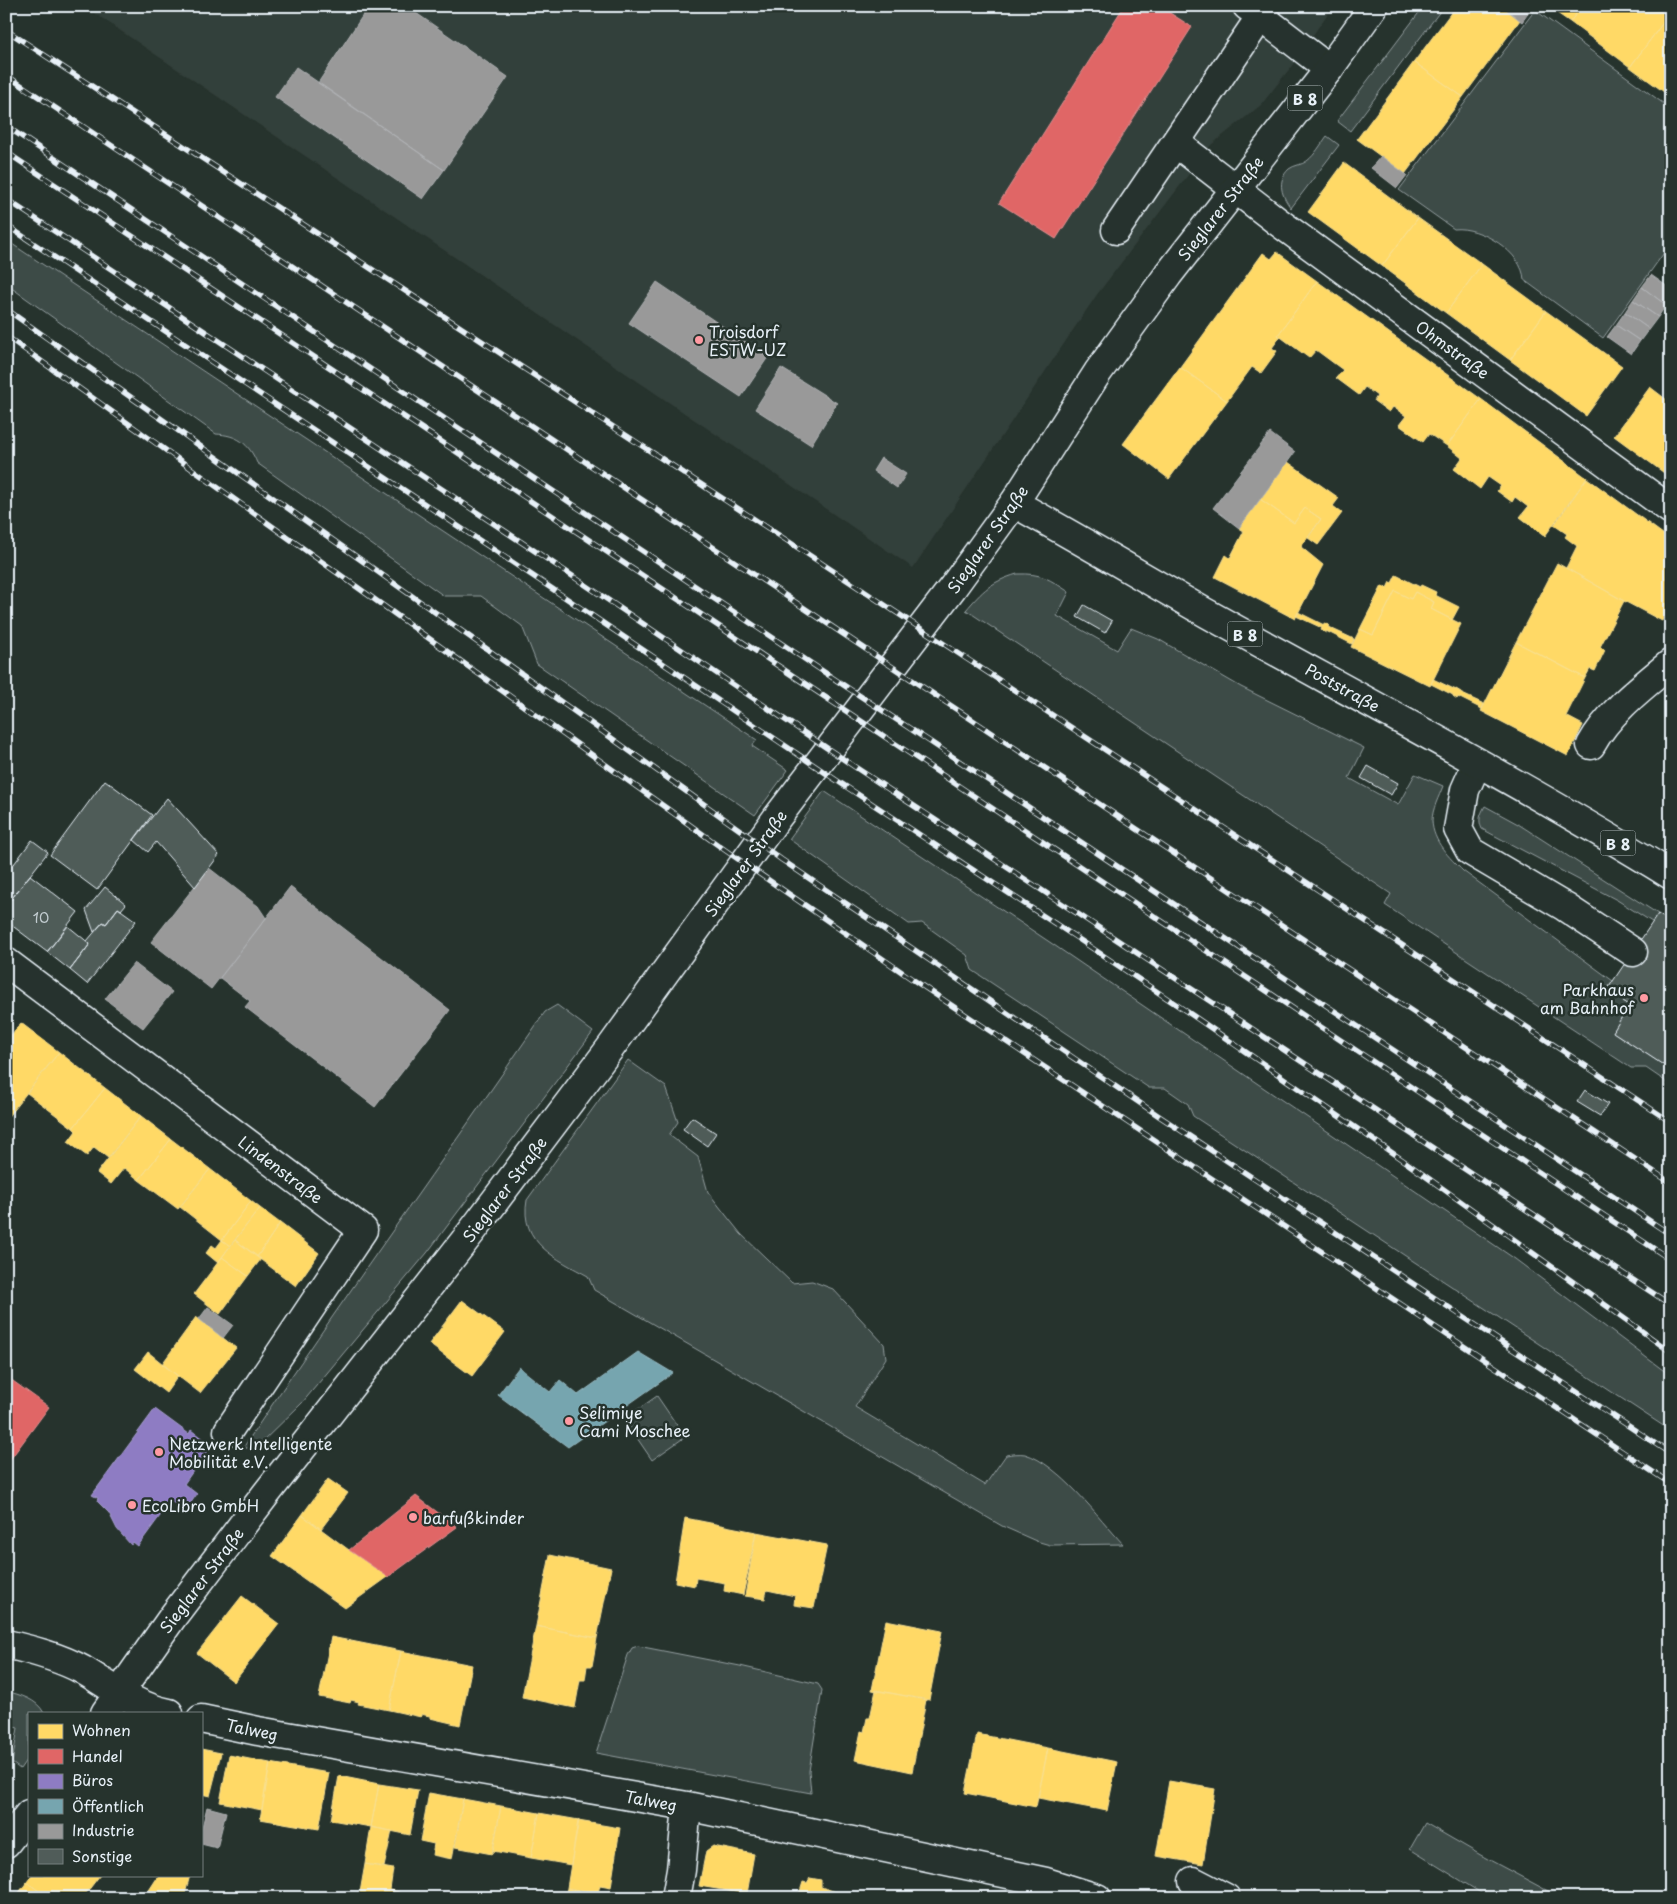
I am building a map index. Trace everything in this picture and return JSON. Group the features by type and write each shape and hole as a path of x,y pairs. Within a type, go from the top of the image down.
{"street":[{"name":"Sieglarer Straße","path":"112,1703 186,1600 473,1230 599,1063 776,819 953,587 1014,503 1098,372 1168,275 1328,69 1374,6"},
{"path":"1116,230 1176,142 1254,11 1328,69"},
{"name":"Ohmstraße","path":"1176,142 1234,188 1671,510"},
{"name":"Poststraße","path":"1014,503 1614,840 1671,875"},
{"path":"1591,745 1600,728 1671,663"},
{"path":"1477,763 1465,790 1458,829 1470,851 1565,907 1633,952"},
{"name":"Lindenstraße","path":"6,962 363,1230 228,1431"},
{"path":"6,1644 65,1661 112,1703 164,1712"},
{"name":"Talweg","path":"202,1719 258,1731 687,1806 1046,1882 1097,1898"},
{"path":"676,1898 681,1870 687,1806"},
{"path":"6,1843 28,1815"},
{"path":"1193,1881 1226,1898"}],"shaded area":[{"path":"84,6 1333,6 1291,67 1261,105 1211,145 1096,296 913,568"},
{"path":"1424,6 1444,6 1350,131 1337,121"},
{"path":"1535,10 1671,109 1671,243 1603,338 1524,280 1522,270 1516,260 1498,243 1476,232 1454,229 1399,190"},
{"path":"1327,136 1339,145 1291,208 1285,199 1282,189 1285,174 1289,169 1310,159"},
{"path":"6,240 757,740 752,746 788,770 755,815 537,664 522,626 481,596 444,596 257,463 250,450 241,441 230,436 216,434 6,284"},
{"path":"1017,574 1045,578 1069,592 1057,616 1117,650 1131,628 1158,639 1241,687 1364,748 1349,778 1398,805 1415,774 1443,786 1434,808 1432,821 1435,836 1443,849 1463,871 1613,981 1607,990 1629,1005 1613,1032 1671,1070 1671,1093 1668,1091 1665,1081 1646,1068 1631,1068 1385,905 1391,894 966,610 988,588 1000,580"},
{"path":"824,791 1515,1259 1671,1376 1671,1431 1193,1116 1188,1104 1165,1088 1149,1088 972,970 967,955 922,923 909,924 789,839"},
{"path":"1485,806 1518,824 1658,914 1652,922 1617,900 1482,829 1480,818"},
{"path":"557,1005 593,1032 427,1253 302,1403 256,1448 243,1448 317,1338 545,1012"},
{"path":"628,1060 666,1087 678,1122 669,1135 698,1157 708,1192 741,1234 792,1283 812,1281 833,1289 884,1344 886,1358 855,1407 985,1485 1006,1455 1025,1454 1038,1460 1065,1480 1123,1544 1050,1545 1002,1526 594,1290 588,1276 564,1263 543,1248 529,1228 526,1215 527,1200"},
{"path":"657,1396 685,1437 652,1460 624,1419"},
{"path":"638,1646 740,1666 818,1684 822,1690 809,1771 811,1793 596,1753 628,1655 632,1648"},
{"path":"6,1691 33,1701 43,1712 28,1712 28,1757 20,1769 12,1763 18,1728 6,1725"},
{"path":"1425,1823 1561,1898 1489,1898 1410,1849"}],"building: Wohnen":[{"path":"1456,6 1502,6 1520,20 1463,97 1414,62"},
{"path":"1547,6 1582,6 1570,22"},
{"path":"1582,6 1654,6 1668,16 1630,67 1570,22"},
{"path":"1668,16 1671,19 1671,97 1630,67"},
{"path":"1414,62 1463,97 1405,174 1357,139"},
{"path":"1344,163 1418,218 1382,266 1308,212"},
{"path":"1418,218 1482,264 1446,313 1382,266"},
{"path":"1277,252 1317,281 1278,335 1280,337 1272,348 1277,351 1261,373 1252,367 1227,401 1180,367 1263,253 1271,259"},
{"path":"1482,264 1546,311 1510,360 1446,313"},
{"path":"1317,281 1481,399 1447,446 1429,434 1423,442 1399,425 1406,416 1393,407 1389,412 1374,401 1377,396 1365,387 1359,395 1336,378 1343,370 1316,350 1309,358 1278,335"},
{"path":"1546,311 1622,366 1586,416 1510,360"},
{"path":"1180,367 1227,401 1169,479 1123,444"},
{"path":"1650,387 1671,403 1671,478 1614,436"},
{"path":"1481,399 1587,478 1545,536 1520,517 1528,507 1515,497 1512,502 1497,491 1501,486 1488,477 1480,489 1454,469 1462,458 1447,446"},
{"path":"1288,462 1339,498 1333,506 1342,513 1318,545 1308,538 1321,519 1305,508 1294,523 1260,499"},
{"path":"1587,478 1671,540 1666,551 1671,553 1671,604 1662,621 1566,568 1577,546 1565,537 1567,534 1554,525"},
{"path":"1260,499 1294,523 1305,508 1321,519 1301,547 1323,565 1295,619 1215,577 1226,555 1230,558 1244,531 1239,528"},
{"path":"1557,563 1624,601 1600,647 1605,650 1595,671 1590,669 1585,678 1516,642"},
{"path":"1396,575 1420,587 1421,585 1436,592 1435,595 1459,607 1452,620 1431,609 1434,602 1415,592 1411,599 1395,591 1373,635 1360,629 1382,586 1387,588"},
{"path":"1395,591 1411,599 1415,592 1434,602 1431,609 1461,624 1430,686 1351,647 1360,629 1373,635"},
{"path":"1298,612 1324,625 1324,623 1329,625 1328,627 1354,639 1352,644 1326,631 1326,633 1321,630 1322,628 1296,616"},
{"path":"1516,642 1585,678 1566,716 1583,725 1568,756 1481,711"},
{"path":"1433,679 1484,704 1482,709 1458,697 1457,699 1431,684"},
{"path":"21,1023 59,1052 6,1119 6,1041"},
{"path":"59,1052 105,1088 73,1128 27,1093"},
{"path":"105,1088 141,1116 108,1158 94,1147 87,1156 68,1142 76,1131 73,1128"},
{"path":"141,1116 171,1139 139,1180 124,1168 111,1184 97,1173"},
{"path":"171,1139 210,1169 178,1209 139,1180"},
{"path":"210,1169 251,1201 222,1240 180,1207"},
{"path":"251,1201 260,1208 230,1246 222,1240"},
{"path":"260,1208 280,1223 257,1257 235,1240"},
{"path":"280,1223 319,1253 296,1286 257,1257"},
{"path":"222,1240 230,1246 218,1263 206,1253 212,1245 216,1248"},
{"path":"235,1240 261,1259 248,1276 222,1257"},
{"path":"222,1257 248,1276 220,1314 194,1294"},
{"path":"462,1300 505,1332 472,1376 429,1344"},
{"path":"196,1317 236,1348 200,1393 162,1364"},
{"path":"148,1352 178,1376 166,1393 135,1369"},
{"path":"328,1479 348,1493 321,1529 302,1515"},
{"path":"302,1515 388,1577 345,1608 272,1556"},
{"path":"685,1518 756,1532 743,1595 724,1591 725,1583 696,1578 695,1586 675,1582"},
{"path":"756,1532 827,1545 814,1608 794,1605 795,1596 767,1590 765,1599 745,1596"},
{"path":"550,1555 611,1568 597,1638 536,1626"},
{"path":"242,1596 279,1624 234,1682 197,1653"},
{"path":"886,1620 942,1631 929,1700 872,1690"},
{"path":"536,1626 597,1638 592,1666 587,1666 585,1680 580,1680 575,1708 522,1697"},
{"path":"331,1637 401,1651 389,1710 358,1704 359,1702 351,1700 350,1703 319,1697"},
{"path":"401,1651 472,1665 460,1725 421,1714 421,1717 389,1710"},
{"path":"876,1690 926,1700 912,1772 855,1760 861,1731 864,1732 867,1718 870,1718"},
{"path":"977,1734 1048,1748 1036,1807 965,1793"},
{"path":"1048,1748 1117,1762 1107,1811 1038,1798"},
{"path":"202,1749 221,1753 210,1796 202,1794"},
{"path":"229,1755 270,1763 262,1810 220,1802"},
{"path":"270,1763 329,1773 319,1829 260,1819"},
{"path":"339,1776 379,1784 371,1827 331,1820"},
{"path":"1169,1781 1215,1789 1203,1864 1156,1856"},
{"path":"379,1784 418,1790 410,1835 371,1827"},
{"path":"429,1793 463,1799 452,1859 432,1855 434,1844 420,1841"},
{"path":"463,1799 501,1806 492,1854 455,1847"},
{"path":"501,1806 539,1813 531,1858 493,1851"},
{"path":"539,1813 579,1820 571,1865 531,1858"},
{"path":"578,1821 620,1828 611,1887 600,1885 598,1893 567,1888"},
{"path":"371,1827 392,1831 384,1867 365,1864"},
{"path":"713,1846 754,1854 747,1894 699,1886 706,1851"},
{"path":"365,1864 393,1869 390,1890 399,1892 398,1898 359,1898"},
{"path":"31,1876 99,1876 84,1896 85,1898 48,1898 27,1882"},
{"path":"158,1876 190,1876 184,1898 144,1898"},
{"path":"810,1878 821,1880 821,1887 833,1891 831,1898 798,1898 803,1882 807,1883"},
{"path":"27,1882 48,1898 15,1898"},
{"path":"567,1888 580,1891 578,1898 565,1898"},
{"path":"833,1891 855,1898 831,1898"}],"building: Handel":[{"path":"1124,6 1159,6 1192,27 1056,239 999,203"},
{"path":"6,1376 49,1407 6,1465"},
{"path":"416,1496 457,1527 388,1577 349,1550"}],"building: Büros":[{"path":"155,1409 189,1434 191,1430 208,1443 206,1446 209,1448 184,1484 197,1494 185,1511 171,1501 138,1546 133,1542 131,1545 117,1529 109,1513 97,1501 98,1498 92,1495"}],"building: Öffentlich":[{"name":"Selimiye Cami Moschee","path":"638,1352 673,1373 568,1447 498,1395 519,1367 550,1392 560,1380 578,1395"}],"building: Industrie":[{"path":"369,6 406,6 508,77 444,170 318,83"},
{"path":"1502,6 1530,6 1532,8 1522,22"},
{"path":"296,67 444,170 423,199 275,97"},
{"path":"1381,156 1407,175 1397,188 1371,168"},
{"path":"1651,275 1671,289 1671,298 1666,305 1642,287"},
{"name":"Troisdorf ESTW-UZ","path":"657,282 768,357 741,397 629,323"},
{"path":"1642,287 1666,305 1658,317 1633,300"},
{"path":"1633,300 1658,317 1649,329 1625,312"},
{"path":"1625,312 1649,329 1640,341 1616,325"},
{"path":"1616,325 1640,341 1631,354 1607,337"},
{"path":"781,368 837,403 811,445 755,409"},
{"path":"1270,433 1295,452 1239,528 1213,508"},
{"path":"881,458 906,474 897,488 873,471"},
{"path":"209,868 258,906 266,918 211,989 151,942"},
{"path":"290,887 450,1010 375,1107 245,1007 250,1001 220,978"},
{"path":"134,963 172,992 143,1028 105,999"},
{"path":"208,1307 233,1325 223,1338 199,1319"},
{"path":"207,1807 226,1812 217,1848 202,1844 202,1827"}],"building: Sonstige":[{"path":"1084,605 1112,621 1105,633 1077,617"},
{"path":"1368,766 1398,783 1391,795 1361,778"},
{"path":"105,780 152,815 97,890 50,855"},
{"path":"167,798 219,855 195,887 156,842 148,852 134,840"},
{"path":"32,840 48,852 6,906 6,858 14,864"},
{"path":"30,875 78,912 47,952 6,921 6,906"},
{"path":"105,887 126,904 121,910 118,908 106,924 103,922 94,932 86,910"},
{"path":"118,908 136,921 87,984 70,970 90,944 87,941 103,922 106,924"},
{"name":"Parkhaus am Bahnhof","path":"1658,914 1671,923 1671,1070 1613,1032 1629,1005 1607,990"},
{"path":"68,926 90,944 70,970 47,952"},
{"path":"1585,1090 1608,1104 1600,1116 1577,1102"},
{"path":"692,1117 716,1133 707,1146 683,1129"}],"railway":[{"path":"6,30 1671,1122"},
{"path":"6,75 873,654 1671,1183"},
{"path":"6,126 1671,1235"},
{"path":"6,152 1671,1260"},
{"path":"6,199 571,575 855,767 1671,1305"},
{"path":"6,225 842,784 1192,1015 1407,1163 1671,1352"},
{"path":"6,309 782,860 1159,1116 1671,1454"},
{"path":"6,336 725,850 912,979 1671,1484"}],"place":[{"name":"Troisdorf ESTW-UZ","path":"699,340"},
{"name":"Parkhaus am Bahnhof","path":"1644,998"},
{"name":"Selimiye Cami Moschee","path":"569,1421"},
{"name":"Netzwerk Intelligente Mobilität e.V.","path":"159,1452"},
{"name":"EcoLibro GmbH","path":"132,1505"},
{"name":"barfußkinder","path":"413,1517"}]}
